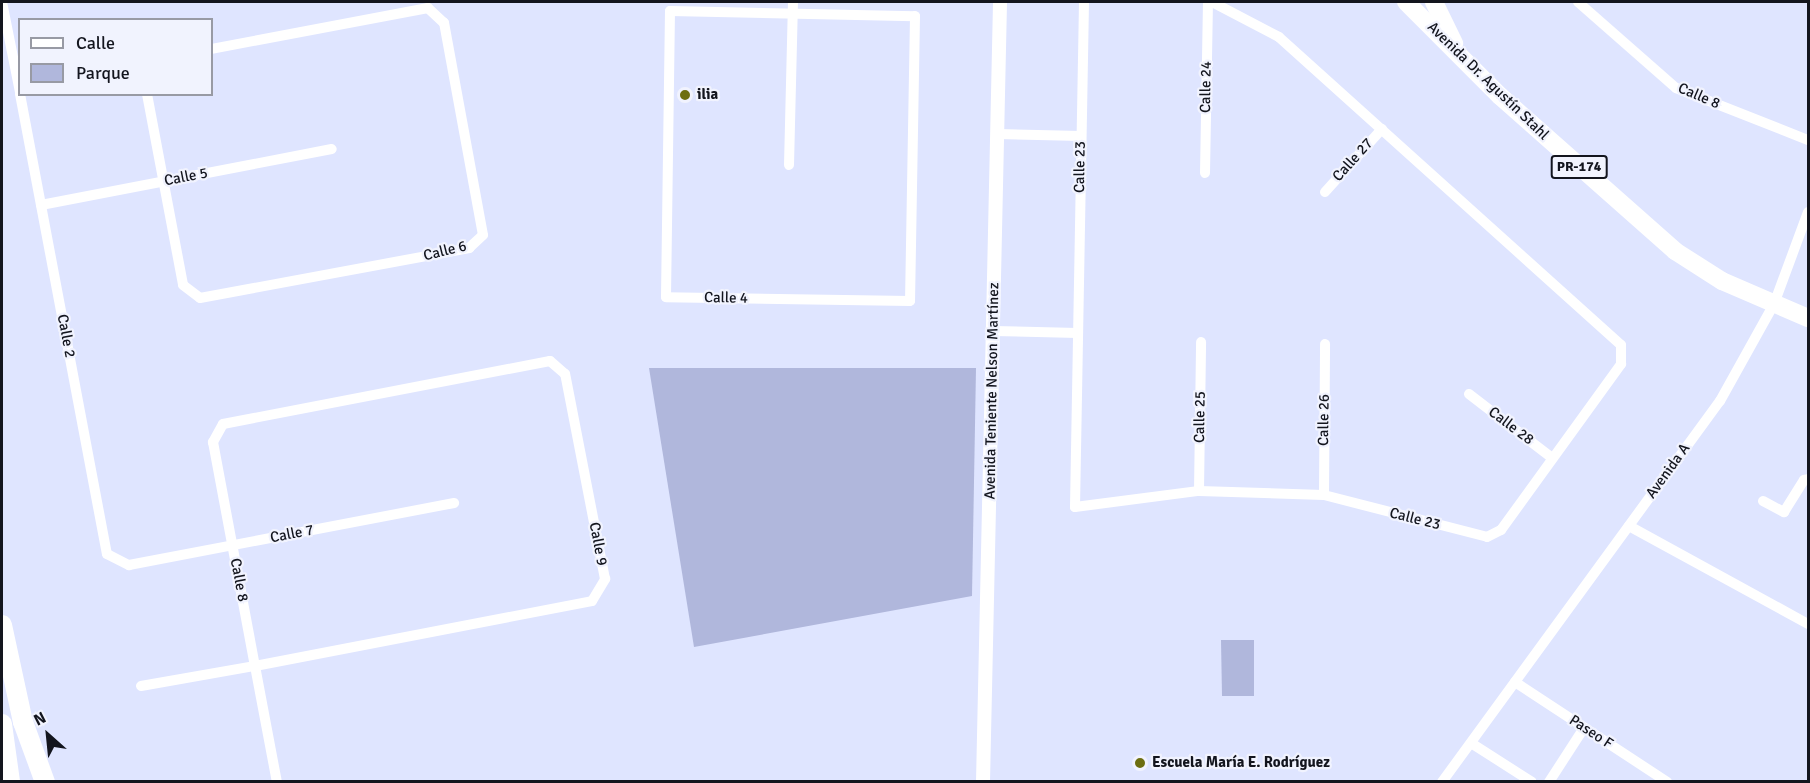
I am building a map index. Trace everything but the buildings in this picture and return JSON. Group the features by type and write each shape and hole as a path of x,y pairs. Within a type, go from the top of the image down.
{"highway":[{"name":"Avenida Dr. Agustín Stahl","path":"1406,2 1461,58 1675,251 1723,281 1809,318"},
{"path":"1434,2 1461,58"},
{"path":"2,626 23,722 45,782"},
{"path":"2,724 10,782"}],"street":[{"name":"Calle 2","path":"2,2 18,83"},
{"path":"789,165 794,2"},
{"name":"Avenida Teniente Nelson Martínez","path":"983,782 1000,2"},
{"name":"Calle 23","path":"1084,2 1075,507 1199,491 1324,495 1487,537 1501,530 1621,364 1621,345 1279,37 1212,2"},
{"name":"Calle 24","path":"1205,173 1208,2"},
{"name":"Calle 8","path":"1578,2 1676,88 1809,140"},
{"name":"Calle 6","path":"147,96 183,285 200,298 469,248 483,235 444,23 428,8 213,49"},
{"name":"Calle 4","path":"670,12 793,14 915,16 910,301 666,297 670,12"},
{"name":"Calle 2","path":"21,96 107,554 129,565"},
{"name":"Calle 27","path":"1325,192 1382,129"},
{"path":"998,134 1081,136"},
{"name":"Calle 5","path":"41,205 332,149"},
{"name":"Avenida A","path":"1515,682 1720,401 1774,304 1809,212"},
{"path":"993,332 1078,333"},
{"name":"Calle 25","path":"1199,491 1201,342"},
{"name":"Calle 26","path":"1324,495 1325,344"},
{"name":"Calle 9","path":"141,686 592,601 605,579 565,374 550,361 265,416"},
{"name":"Calle 28","path":"1469,394 1552,458"},
{"name":"Calle 8","path":"265,416 223,423 213,442 277,782"},
{"path":"1763,501 1784,512 1804,480 1809,479"},
{"name":"Calle 7","path":"129,565 454,503"},
{"path":"1629,526 1809,624"},
{"path":"1442,782 1515,682"},
{"name":"Paseo F","path":"1515,682 1667,782"},
{"path":"1549,782 1584,728"},
{"path":"1471,743 1532,782"}],"green space":[{"path":"649,368 976,368 972,596 694,647"},
{"path":"1221,640 1254,640 1254,696 1222,696"}],"place":[{"name":"ilia","path":"685,95"},
{"name":"Escuela María E. Rodríguez","path":"1140,763"}]}
